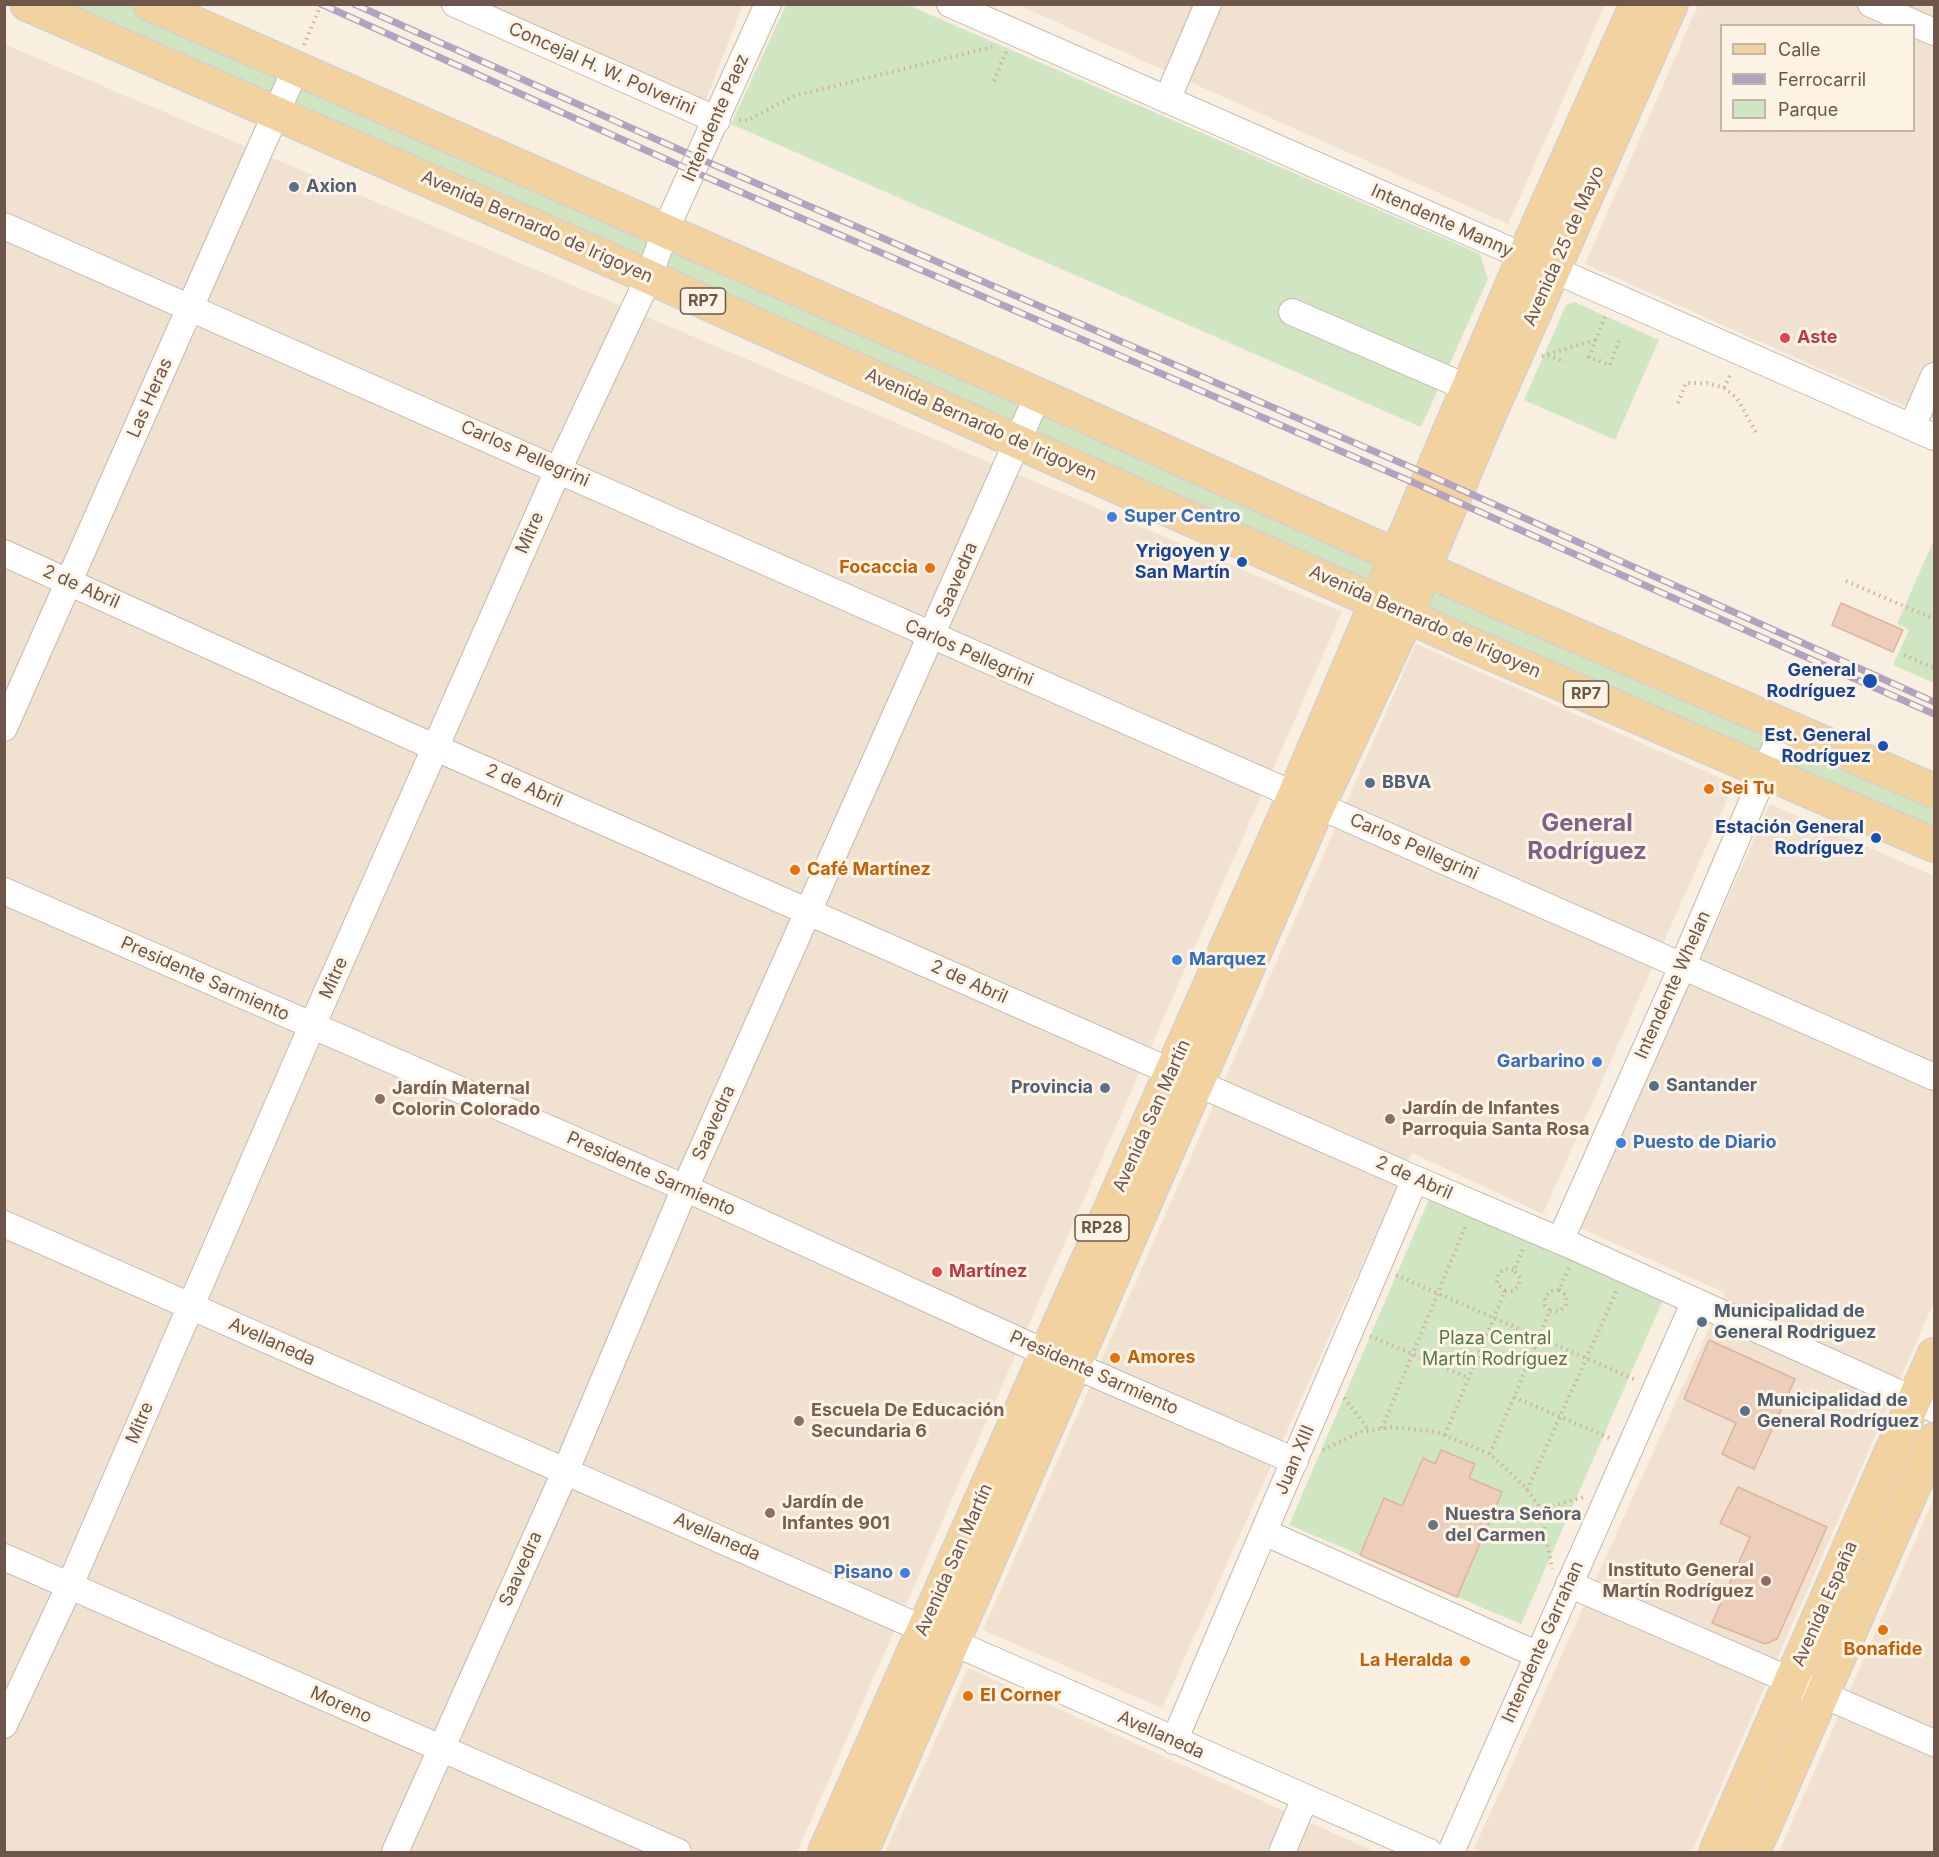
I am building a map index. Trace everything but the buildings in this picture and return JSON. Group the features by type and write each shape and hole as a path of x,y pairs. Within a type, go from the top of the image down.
{"main road":[{"name":"Avenida Bernardo de Irigoyen","path":"27,4 649,277 1408,615 1935,844"},
{"path":"150,4 1784,727 1935,791"},
{"name":"Avenida 25 de Mayo","path":"1445,482 1468,388 1637,4"},
{"name":"Avenida 25 de Mayo","path":"1445,482 1512,362 1671,4"},
{"name":"Avenida San Martín","path":"825,1852 924,1628 1060,1358 1186,1077 1307,799 1377,601 1410,562 1445,482"},
{"name":"Avenida San Martín","path":"1307,799 1408,615 1410,562"},
{"name":"Avenida España","path":"1716,1852 1791,1681 1924,1405 1935,1355"},
{"name":"Avenida San Martín","path":"861,1852 954,1643 1060,1358"},
{"name":"Avenida España","path":"1753,1852 1935,1440"}],"street":[{"name":"Concejal H. W. Polverini","path":"455,4 717,120"},
{"name":"Intendente Paez","path":"665,231 768,4"},
{"name":"Intendente Manny","path":"950,4 1019,41 1167,100 1923,432"},
{"path":"1167,100 1208,4"},
{"path":"1871,4 1935,32"},
{"name":"Las Heras","path":"4,728 191,306 274,112 296,68"},
{"name":"Carlos Pellegrini","path":"4,226 559,468 932,637 1307,799 1682,967 1935,1077"},
{"name":"Mitre","path":"4,1725 70,1585 312,1026 559,468 649,277 665,231"},
{"path":"1292,312 1468,388"},
{"path":"1923,432 1935,376"},
{"name":"Saavedra","path":"395,1852 566,1470 685,1188 1038,395"},
{"name":"2 de Abril","path":"4,553 436,747 1626,1270 1924,1405"},
{"name":"Intendente Whelan","path":"1568,1245 1784,727"},
{"name":"Presidente Sarmiento","path":"4,891 685,1188 1060,1358 1295,1461"},
{"name":"Juan XIII","path":"1174,1741 1415,1179"},
{"name":"Avellaneda","path":"4,1224 1429,1852"},
{"name":"Intendente Garrahan","path":"1451,1852 1695,1301"},
{"path":"1264,1532 1538,1655"},
{"name":"Moreno","path":"4,1557 678,1852"},
{"path":"1569,1584 1935,1743"},
{"path":"1282,1852 1305,1798"}],"path":[{"path":"296,68 321,4"},
{"path":"717,120 748,120 794,96 1019,41"},
{"path":"994,81 1019,41"},
{"path":"1613,296 1589,357 1610,365 1619,341"},
{"path":"1512,362 1547,355 1596,340"},
{"path":"1547,355 1565,362"},
{"path":"1724,388 1731,373"},
{"path":"1678,403 1686,383 1707,383 1724,388 1737,398 1758,436"},
{"path":"1846,581 1935,619"},
{"path":"1904,655 1935,668"},
{"path":"1383,1428 1475,1205"},
{"path":"1514,1270 1532,1229"},
{"path":"1559,1290 1568,1245"},
{"path":"1377,1267 1656,1389"},
{"path":"1504,1269 1514,1270 1520,1278 1519,1285 1513,1291 1505,1291 1498,1285 1498,1274 1504,1269"},
{"path":"1527,1490 1626,1270"},
{"path":"1559,1290 1567,1297 1566,1306 1560,1311 1550,1311 1545,1305 1545,1297 1550,1291 1559,1290"},
{"path":"1445,1435 1505,1291"},
{"path":"1490,1454 1550,1311"},
{"path":"1352,1328 1469,1378"},
{"path":"1330,1380 1369,1430"},
{"path":"1514,1398 1630,1447"},
{"path":"1295,1461 1305,1465 1326,1448 1359,1432 1392,1427 1445,1435 1490,1454 1527,1490 1541,1509 1553,1577 1569,1584"},
{"path":"1541,1509 1611,1490"}],"shaded area":[{"path":"486,5 743,5 706,100"},
{"path":"1018,5 1605,5 1508,224"},
{"path":"1698,5 1934,5 1934,419 1585,264"},
{"path":"4,44 1342,612 797,1852 5,1852"},
{"path":"1416,644 1734,784 1543,1214 1412,1153 1162,1708 983,1630"},
{"path":"1770,804 1934,876 1934,1302 1692,1852 1483,1852 1474,1849 1725,1293 1580,1228"},
{"path":"1934,1498 1934,1852 1779,1852"},
{"path":"968,1668 1375,1852 885,1852"}],"green space":[{"path":"27,5 150,5 1934,791 1934,845"},
{"path":"786,5 908,5 1480,254 1488,279 1421,427 731,124"},
{"path":"1574,302 1659,340 1615,440 1524,400 1566,305"},
{"path":"1934,539 1934,683 1893,665 1909,630 1897,624"},
{"name":"Plaza Central Martín Rodríguez","path":"1430,1197 1663,1300 1521,1624 1457,1597 1502,1492 1469,1478 1475,1464 1442,1450 1435,1464 1422,1458 1402,1506 1384,1498 1360,1555 1289,1525"}],"railway":[{"path":"321,4 692,171 1426,488 1934,714"},
{"path":"354,4 698,158 1431,476 1934,702"}],"place":[{"name":"Axion","path":"294,187"},
{"name":"Aste","path":"1785,338"},
{"name":"Super Centro","path":"1112,517"},
{"name":"Yrigoyen y San Martín","path":"1242,562"},
{"name":"Focaccia","path":"930,568"},
{"name":"General Rodríguez","path":"1870,681"},
{"name":"Est. General Rodríguez","path":"1883,746"},
{"name":"BBVA","path":"1370,783"},
{"name":"Sei Tu","path":"1709,789"},
{"name":"Estación General Rodríguez","path":"1876,838"},
{"name":"Café Martínez","path":"795,870"},
{"name":"Marquez","path":"1177,960"},
{"name":"Garbarino","path":"1597,1062"},
{"name":"Santander","path":"1654,1086"},
{"name":"Provincia","path":"1105,1088"},
{"name":"Jardín Maternal Colorin Colorado","path":"380,1099"},
{"name":"Jardín de Infantes Parroquia Santa Rosa","path":"1390,1119"},
{"name":"Puesto de Diario","path":"1621,1143"},
{"name":"Martínez","path":"937,1272"},
{"name":"Municipalidad de General Rodriguez","path":"1702,1322"},
{"name":"Amores","path":"1115,1358"},
{"name":"Municipalidad de General Rodríguez","path":"1745,1411"},
{"name":"Escuela De Educación Secundaria 6","path":"799,1421"},
{"name":"Jardín de Infantes 901","path":"770,1513"},
{"name":"Nuestra Señora del Carmen","path":"1433,1525"},
{"name":"Pisano","path":"905,1573"},
{"name":"Instituto General Martín Rodríguez","path":"1766,1581"},
{"name":"Bonafide","path":"1883,1630"},
{"name":"La Heralda","path":"1465,1661"},
{"name":"El Corner","path":"968,1696"}],"district":[{"name":"General Rodríguez","path":"1587,838"}]}
